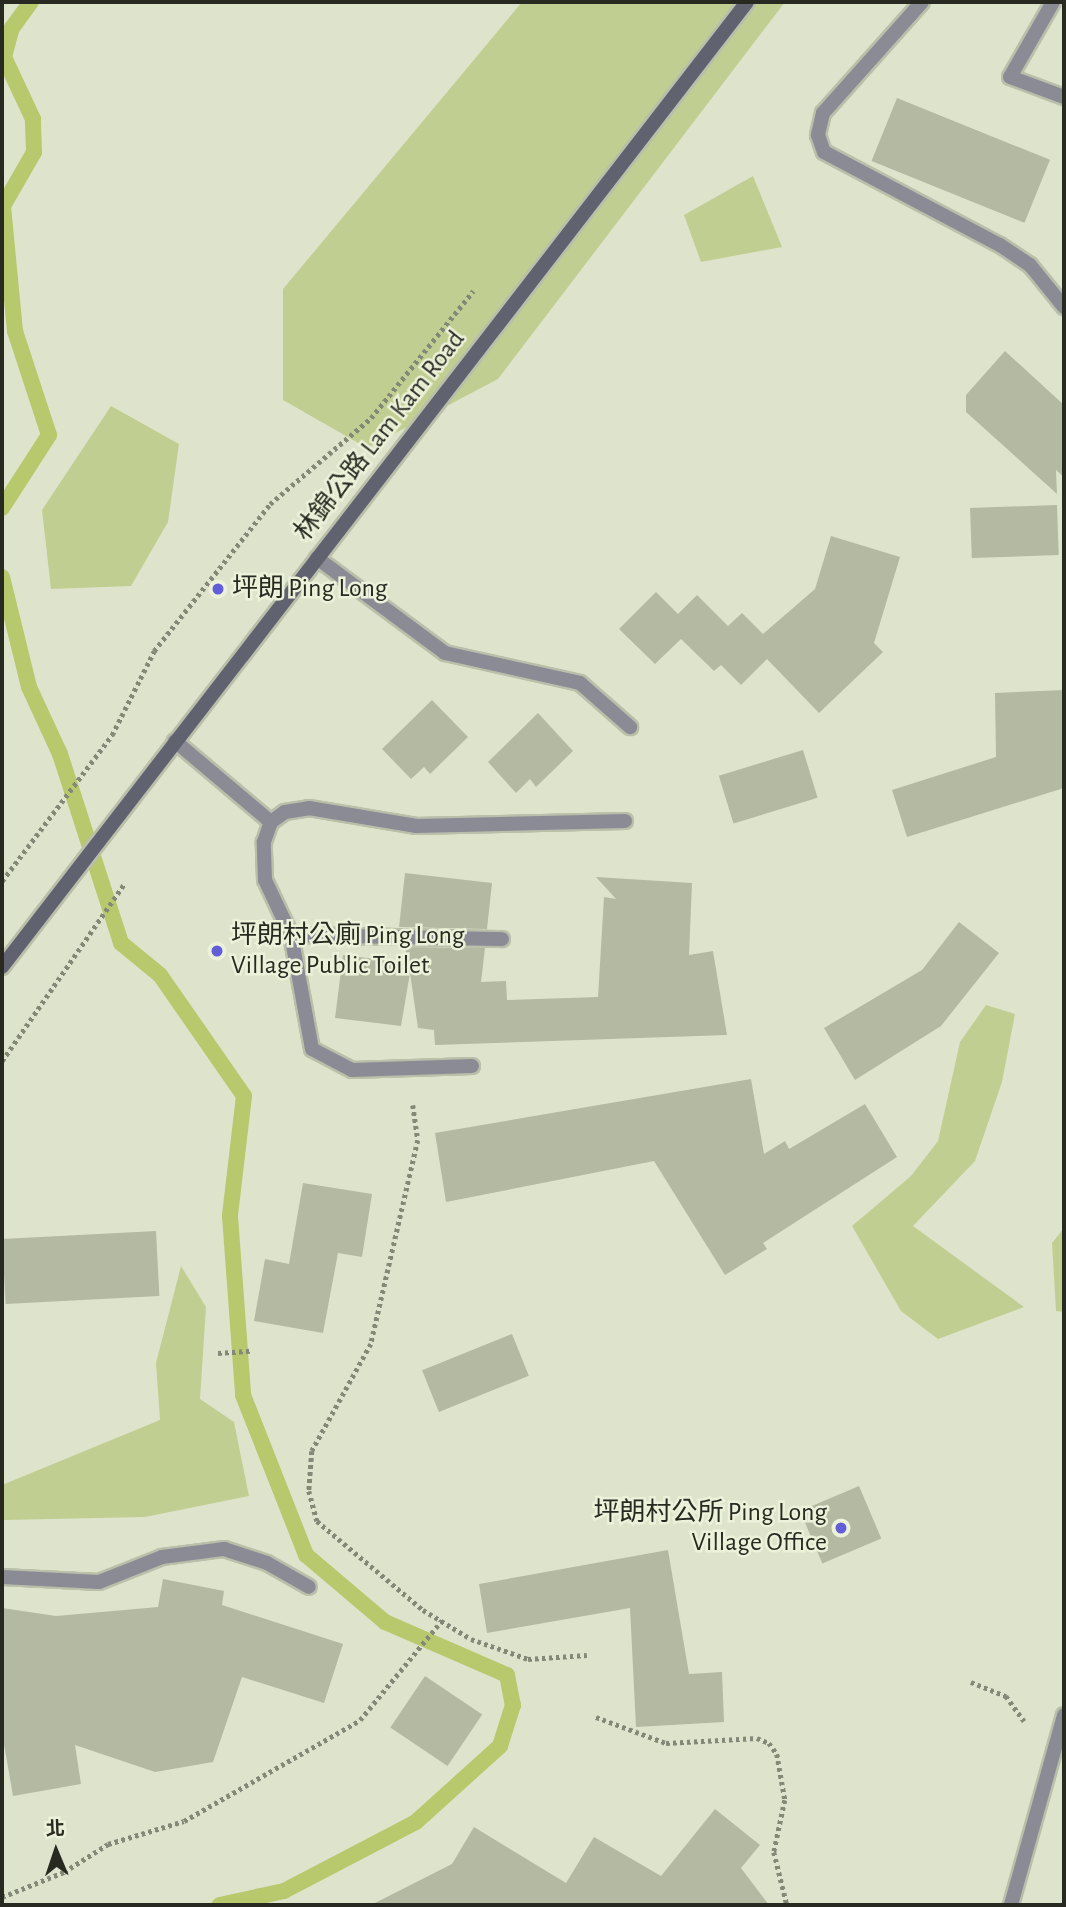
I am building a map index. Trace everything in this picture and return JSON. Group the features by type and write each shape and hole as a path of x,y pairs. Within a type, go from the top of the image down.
{"main road":[{"name":"林錦公路 Lam Kam Road","path":"2,967 52,906 137,790 747,2"}],"street":[{"path":"922,2 823,113 818,135 824,152 1000,245 1030,265 1064,307"},
{"path":"1053,2 1010,77 1064,97"},
{"path":"317,558 445,653 580,683 630,727"},
{"path":"175,741 271,822"},
{"path":"472,1066 407,1065 352,1070 312,1049 291,935 265,880 264,842 271,822 285,812 309,808 416,826 625,821"},
{"path":"291,935 502,939"},
{"path":"2,1577 99,1582 162,1557 225,1549 267,1563 309,1587"},
{"path":"1011,1905 1064,1715"}],"path":[{"path":"2,881 112,736 154,651 270,504 371,418 479,284"},
{"path":"2,1061 125,883"},
{"path":"407,1065 418,1140 371,1344 312,1451 309,1492 317,1521 442,1620 471,1639 528,1659 587,1655"},
{"path":"218,1353 250,1351"},
{"path":"2,1897 64,1872 108,1844 184,1821 360,1720 442,1620"},
{"path":"596,1717 666,1743 757,1738 769,1743 777,1754 785,1800 774,1852 787,1905"}],"green space":[{"path":"522,2 785,2 498,379 367,448 283,400 283,289"},
{"path":"753,176 782,247 701,262 684,215"},
{"path":"111,406 179,444 168,522 131,586 51,589 42,510"},
{"path":"986,1005 1015,1014 1002,1082 975,1161 913,1226 1024,1307 938,1339 901,1311 852,1226 911,1176 938,1141 960,1042"},
{"path":"1064,1228 1064,1312 1056,1311 1052,1243"},
{"path":"181,1266 206,1307 200,1399 234,1422 249,1496 145,1517 4,1520 2,1485 160,1420 156,1363"}],"building":[{"path":"897,98 1050,160 1025,223 872,161"},
{"path":"1005,351 1064,405 1064,477 1056,470 1057,494 966,412 966,395"},
{"path":"1057,505 1059,555 972,558 970,508"},
{"path":"831,536 900,557 874,643 883,652 819,713 767,659 741,685 721,665 714,671 681,639 655,664 619,629 656,592 678,614 697,595 728,626 742,613 763,634 815,589"},
{"path":"1064,690 1064,788 907,837 892,790 996,757 995,693"},
{"path":"432,700 468,737 430,774 424,767 411,779 382,749"},
{"path":"538,713 573,751 536,787 530,779 516,793 488,762"},
{"path":"803,750 818,798 733,824 719,776"},
{"path":"405,873 492,883 487,929 399,927"},
{"path":"596,877 692,883 689,955 713,951 727,1035 435,1045 434,1030 418,1028 410,973 401,1026 335,1018 343,955 408,963 405,947 485,948 481,982 506,981 507,1000 598,997 604,897 616,899"},
{"path":"959,922 999,953 941,1026 855,1080 824,1028 922,970"},
{"path":"751,1079 764,1154 785,1141 789,1149 865,1104 897,1157 763,1243 767,1249 725,1275 654,1161 446,1202 435,1133"},
{"path":"303,1183 372,1194 362,1257 338,1253 323,1333 254,1321 265,1259 289,1264"},
{"path":"156,1231 159,1296 6,1304 2,1239"},
{"path":"512,1334 529,1376 439,1412 422,1370"},
{"name":"坪朗村公所 Ping Long Village Office","path":"859,1486 881,1538 822,1563 800,1511"},
{"path":"668,1550 689,1674 722,1672 724,1722 636,1727 630,1608 487,1633 479,1584"},
{"path":"163,1579 224,1591 222,1605 343,1644 324,1703 242,1677 213,1762 155,1772 75,1745 81,1784 13,1796 2,1733 2,1608 56,1616 158,1607"},
{"path":"425,1676 482,1715 448,1766 390,1727"},
{"path":"715,1809 760,1845 741,1868 769,1905 371,1905 452,1864 474,1827 566,1883 594,1837 661,1876"}],"waterway":[{"path":"2,508 49,435 15,331 3,206 34,152 33,119 4,57 12,28 31,2"},
{"path":"2,577 29,687 60,754 121,943 160,975 244,1096 230,1216 243,1395 306,1555 385,1622 507,1675 513,1705 500,1746 416,1822 284,1891 220,1905"}],"place":[{"name":"坪朗 Ping Long","path":"218,589"},
{"name":"坪朗村公廁 Ping Long Village Public Toilet","path":"217,951"},
{"name":"坪朗村公所 Ping Long Village Office","path":"841,1528"}]}
